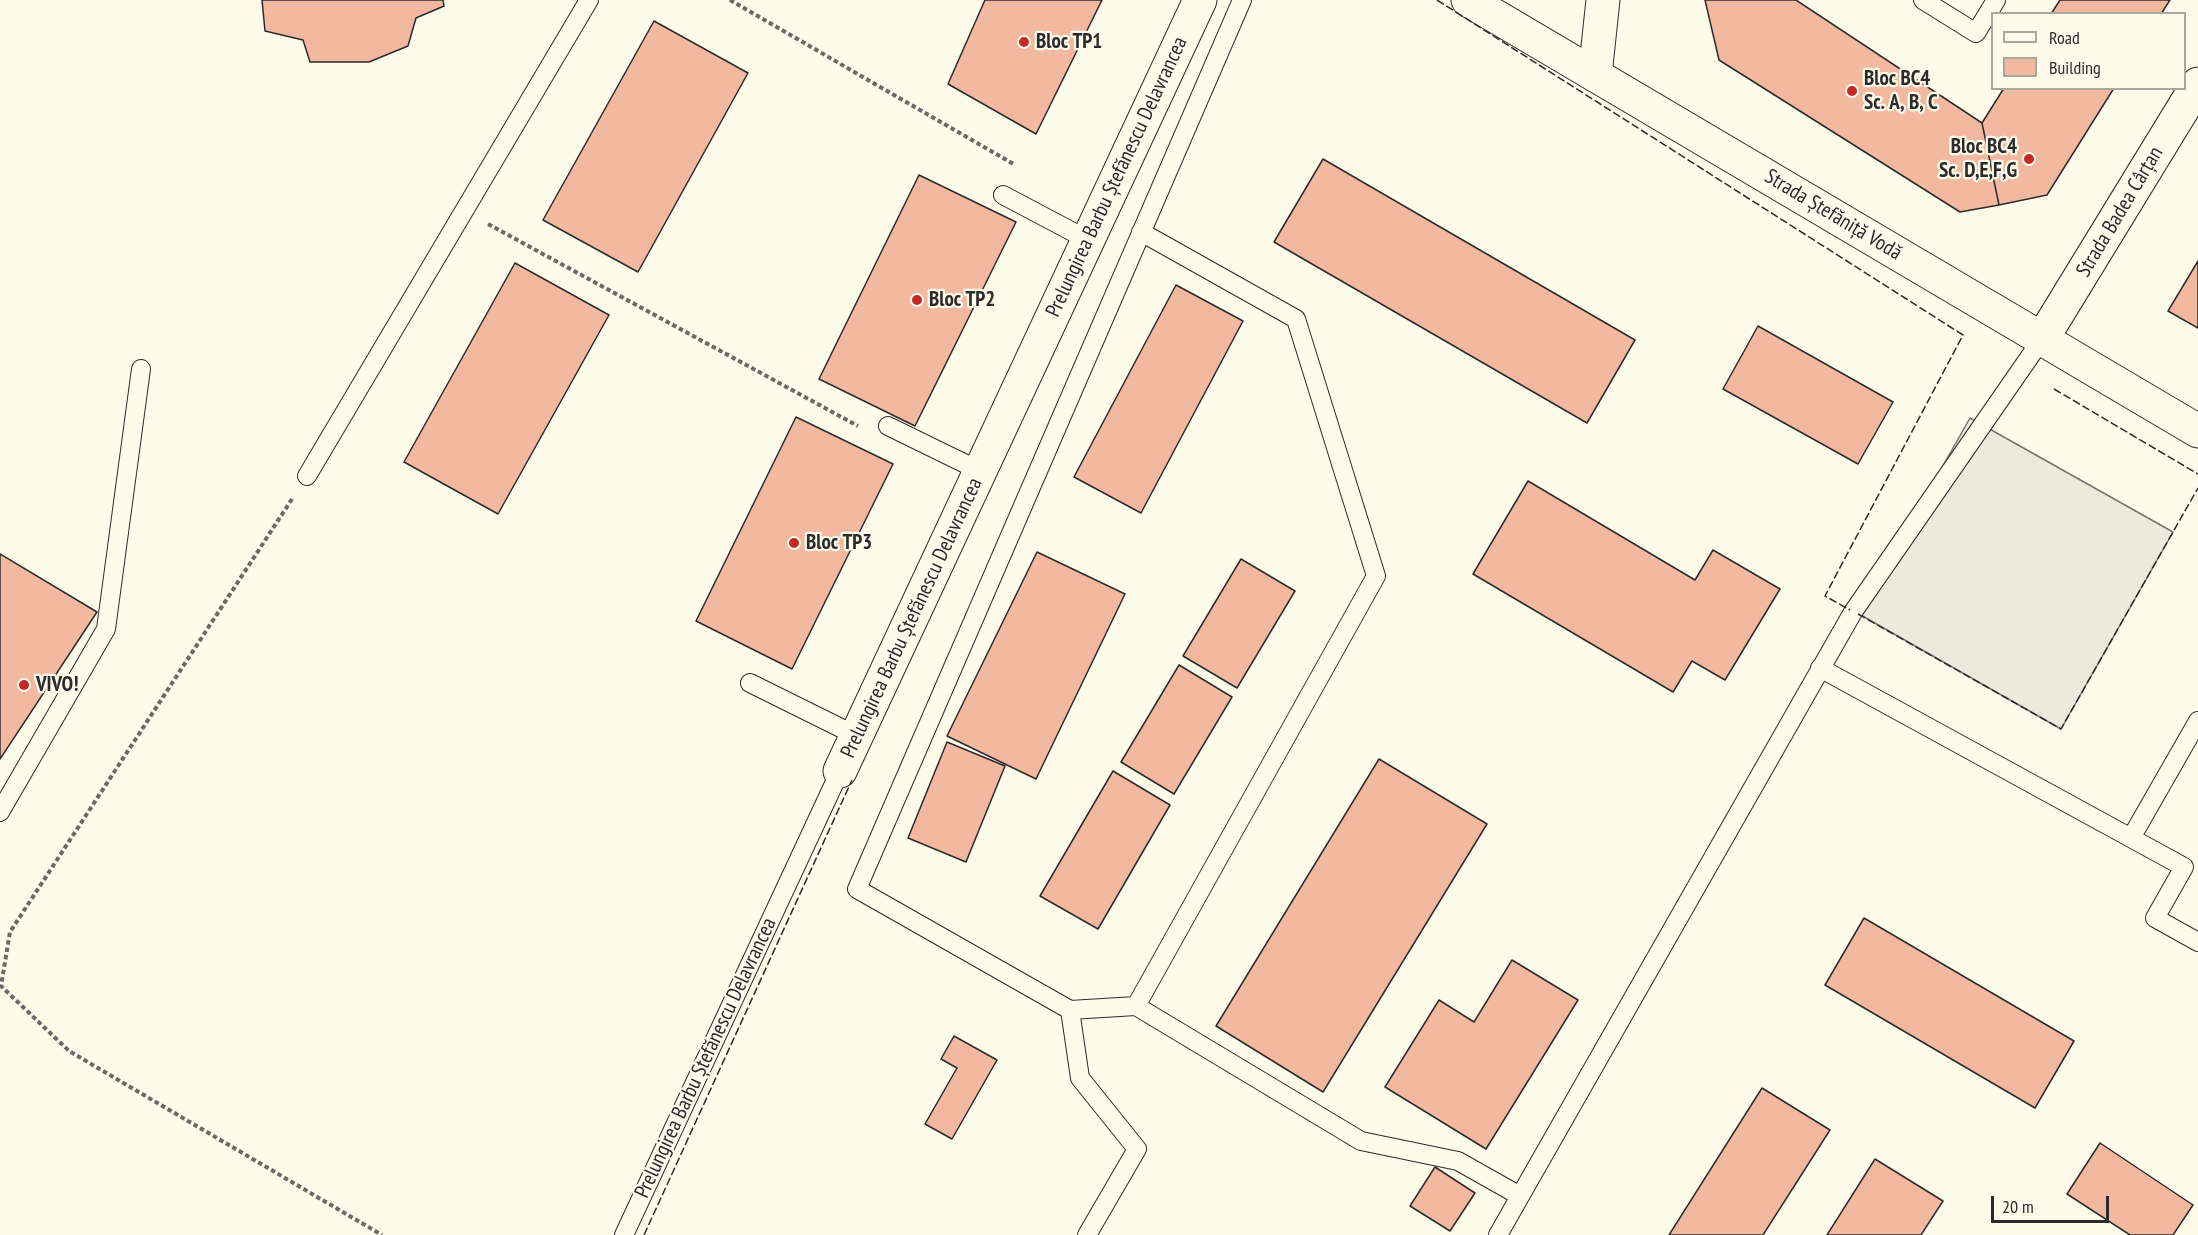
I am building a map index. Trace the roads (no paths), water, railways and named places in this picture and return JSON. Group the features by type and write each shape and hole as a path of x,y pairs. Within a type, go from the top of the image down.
{"street":[{"name":"Prelungirea Barbu Ștefănescu Delavrancea","path":"840,771 1200,0"},
{"name":"Strada Ștefăniță Vodă","path":"1468,0 2198,431"},
{"path":"1595,75 1603,0"},
{"name":"Strada Badea Cârțan","path":"2042,339 2198,84"}],"lane":[{"path":"308,476 589,0"},
{"path":"1242,0 857,888 1070,1010 1136,1006 1361,1141 1458,1161 1520,1196"},
{"path":"1923,0 1976,33 1996,0"},
{"path":"1003,195 1088,240"},
{"path":"1136,1006 1376,576 1296,319 1141,232"},
{"path":"1498,1235 1820,668 1875,580 2042,339"},
{"path":"0,812 106,629 141,369"},
{"path":"888,426 980,471"},
{"path":"1820,668 2184,867 2155,918 2198,942"},
{"path":"750,683 857,736"},
{"path":"2132,838 2198,722"},
{"name":"Prelungirea Barbu Ștefănescu Delavrancea","path":"624,1235 840,771"},
{"path":"1070,1010 1080,1078 1137,1149 1087,1235"}],"place":[{"name":"Bloc TP1","path":"1024,42"},
{"name":"Bloc BC4 Sc. A, B, C","path":"1852,91"},
{"name":"Bloc BC4 Sc. D,E,F,G","path":"2029,159"},
{"name":"Bloc TP2","path":"917,300"},
{"name":"Bloc TP3","path":"794,543"},
{"name":"VIVO!","path":"24,685"}]}
